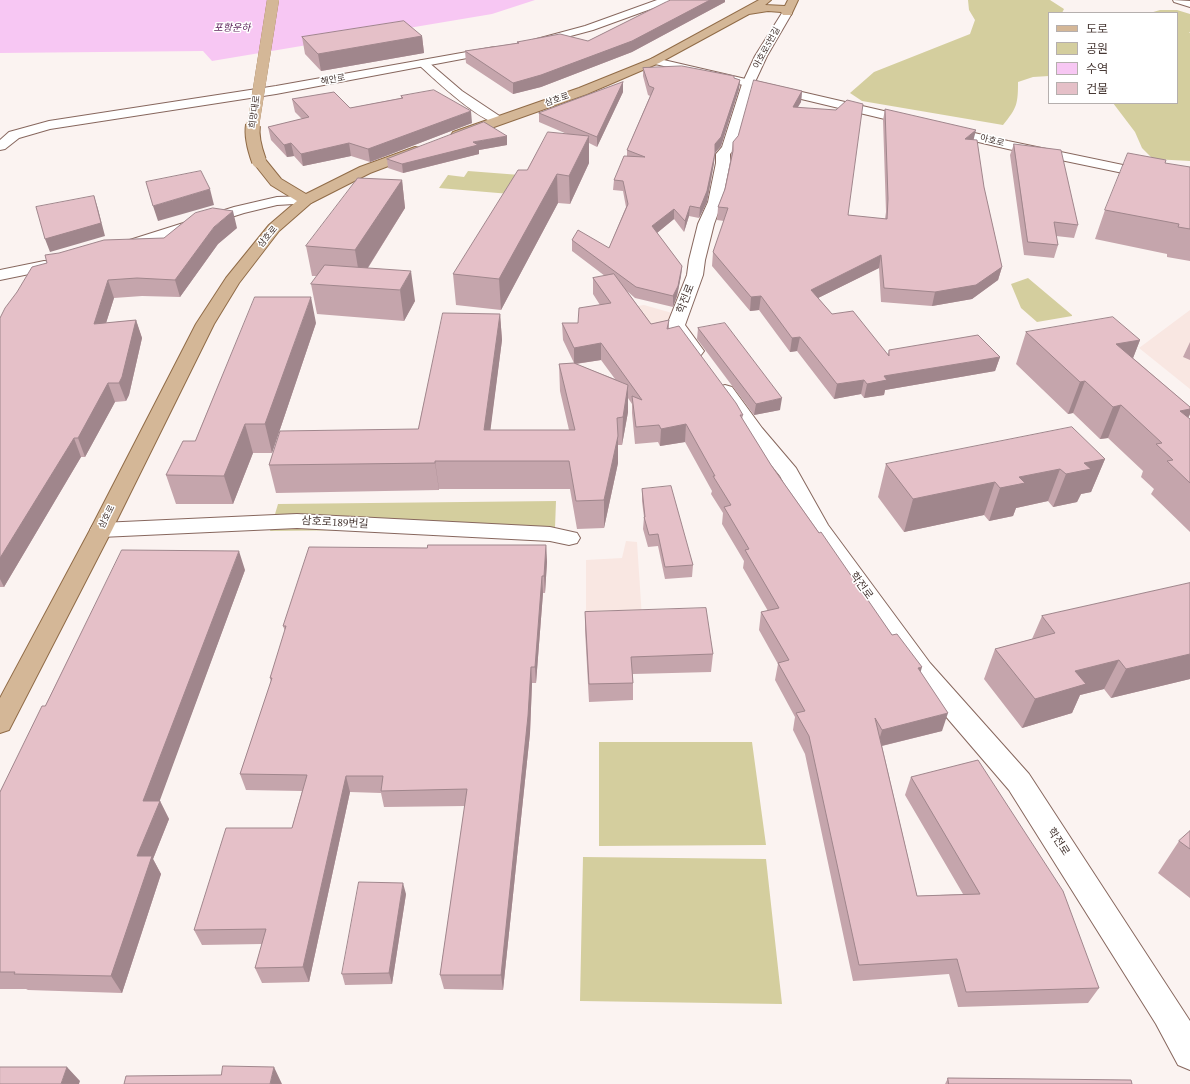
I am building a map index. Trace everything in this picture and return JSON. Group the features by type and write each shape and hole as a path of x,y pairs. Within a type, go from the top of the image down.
{"main road":[{"name":"희망대로","path":"273,0 252,131 255,151 259,161 276,182 306,200"},
{"name":"삼호로","path":"446,139 583,91 655,61 766,0"},
{"path":"738,15 761,8 772,7 782,8 788,13 793,0"},
{"path":"738,15 741,10 740,4"},
{"name":"삼호로","path":"0,723 101,530 205,324 232,281 274,228 306,200 365,170 427,146"}],"street":[{"path":"528,44 589,28 666,0"},
{"path":"1178,0 1190,4"},
{"name":"아호로5번길","path":"748,84 761,56 788,13"},
{"name":"해안로","path":"0,146 8,138 18,133 49,125 276,90 505,48"},
{"name":"아호로","path":"655,61 1008,145 1190,183"},
{"path":"424,64 458,94 497,120"},
{"name":"학전로","path":"748,84 728,148 723,154 723,163 715,202 704,231 695,275 676,325 755,432 789,473 819,528 921,670 1018,782 1167,1013 1190,1053"},
{"path":"109,251 239,210 277,201 306,200"},
{"path":"0,275 44,266 59,266 73,262"},
{"path":"27,285 44,266"},
{"name":"삼호로189번길","path":"101,530 297,521 550,534 569,538"}],"shaded area":[{"path":"644,305 672,313 669,328 651,332 631,307"},
{"path":"1190,310 1190,389 1139,348"},
{"path":"626,541 637,542 642,618 586,621 586,560 622,558"}],"green space":[{"path":"968,0 1050,0 1064,9 1062,12 1048,12 1048,76 1033,77 1018,82 1018,96 1016,105 1003,125 862,101 850,93 874,72 970,34 975,20 969,10"},
{"path":"1160,10 1177,10 1190,14 1190,161 1153,159 1142,148 1135,132 1114,104 1178,104 1178,12 1153,12"},
{"path":"468,171 520,175 510,194 439,188 448,175 464,177"},
{"path":"1028,278 1072,316 1037,322 1021,308 1011,284"},
{"path":"556,501 555,528 270,531 278,504"},
{"path":"599,742 752,742 766,845 599,846"},
{"path":"583,857 766,859 782,1004 580,1001"}],"water":[{"name":"포항운하","path":"0,0 535,0 492,14 212,61 203,51 0,53"}],"building":[{"path":"671,0 710,0 632,41 541,75 513,83 465,51 519,43 517,42 560,34 588,41"},
{"path":"404,21 422,36 318,54 302,37"},
{"path":"682,66 734,76 734,78 740,80 721,137 715,144 715,153 707,191 700,208 690,206 685,221 674,209 652,226 682,266 678,286 673,296 636,287 572,240 578,230 609,248 628,204 623,181 614,180 624,156 645,157 627,150 654,88 649,86 643,68"},
{"path":"754,80 802,91 793,107 836,110 847,100 863,104 848,215 887,219 888,199 885,109 976,130 965,139 977,140 984,187 1002,267 976,285 935,292 884,288 881,255 811,290 832,314 853,311 889,356 889,350 978,335 1000,357 884,376 887,380 867,384 864,380 837,384 800,337 792,338 761,296 751,297 713,252 728,208 718,207 725,189 733,151 733,142 738,136"},
{"path":"623,82 597,137 539,113"},
{"path":"434,90 471,111 368,149 349,143 301,154 291,143 284,145 268,127 309,117 292,99 334,92 350,108 403,98 401,96"},
{"path":"484,122 507,136 473,142 478,145 402,164 387,159"},
{"path":"548,132 589,136 569,176 557,174 499,279 453,274 518,170 527,170"},
{"path":"1014,144 1061,150 1078,225 1054,222 1058,245 1028,242"},
{"path":"1128,153 1166,160 1165,163 1190,167 1190,229 1178,227 1179,224 1105,210"},
{"path":"201,171 210,189 153,206 146,182"},
{"path":"358,178 402,180 355,250 306,246"},
{"path":"94,196 101,223 45,239 36,207"},
{"path":"213,208 233,211 214,227 175,280 137,278 108,280 94,324 136,320 122,377 119,383 108,383 78,438 74,438 0,558 0,318 5,308 17,292 32,267 47,263 45,255 59,253 104,240 164,238 195,213"},
{"path":"325,265 411,271 400,290 311,284"},
{"path":"614,274 651,324 669,320 667,329 679,326 736,403 743,415 740,415 771,465 819,533 821,532 892,635 897,634 922,667 918,668 948,713 882,730 875,718 917,896 980,894 911,777 978,760 1063,891 1099,988 966,992 957,959 859,965 809,736 796,713 805,711 778,663 789,660 761,612 779,608 745,550 749,549 724,507 731,505 713,476 715,476 686,424 661,429 659,425 636,427 632,396 642,400 601,343 574,348 562,323 578,323 579,308 611,303 593,278"},
{"path":"255,297 311,297 265,424 245,424 224,476 166,475 183,441 195,441"},
{"path":"443,313 500,314 484,430 575,430 559,364 574,363 628,385 623,417 617,418 618,436 604,500 576,501 569,461 435,461 435,463 269,465 280,431 418,429"},
{"path":"1113,317 1140,340 1116,344 1190,407 1190,409 1180,411 1190,419 1190,483 1167,461 1173,460 1156,444 1162,443 1121,405 1113,407 1085,381 1080,382 1026,332"},
{"path":"725,323 782,398 756,404 698,328"},
{"path":"1072,427 1105,459 1084,463 1091,469 1066,474 1060,469 1019,477 1025,483 1000,488 995,482 913,499 886,464"},
{"path":"671,486 693,565 665,567 658,534 649,535 644,517 642,489"},
{"path":"428,545 546,545 544,576 542,576 535,667 531,667 528,716 501,975 440,975 467,789 381,791 383,776 346,776 303,967 255,968 266,929 194,930 226,828 292,828 307,775 240,774 272,678 270,678 286,626 283,626 309,547 427,548"},
{"path":"122,550 239,551 143,801 160,801 137,856 152,856 111,976 14,974 15,972 0,972 0,792 42,706 45,706"},
{"path":"1190,583 1190,654 1126,669 1119,660 1075,671 1086,684 1035,699 995,649 1055,633 1042,616"},
{"path":"706,608 713,654 631,657 633,683 589,684 585,612"},
{"path":"1190,831 1190,849 1179,841"},
{"path":"359,882 403,883 389,973 342,974"},
{"path":"223,1066 274,1067 270,1084 124,1084 126,1076 221,1075"},
{"path":"0,1067 67,1067 61,1084 0,1084"},
{"path":"948,1078 1131,1080 1132,1084 949,1084"}]}
